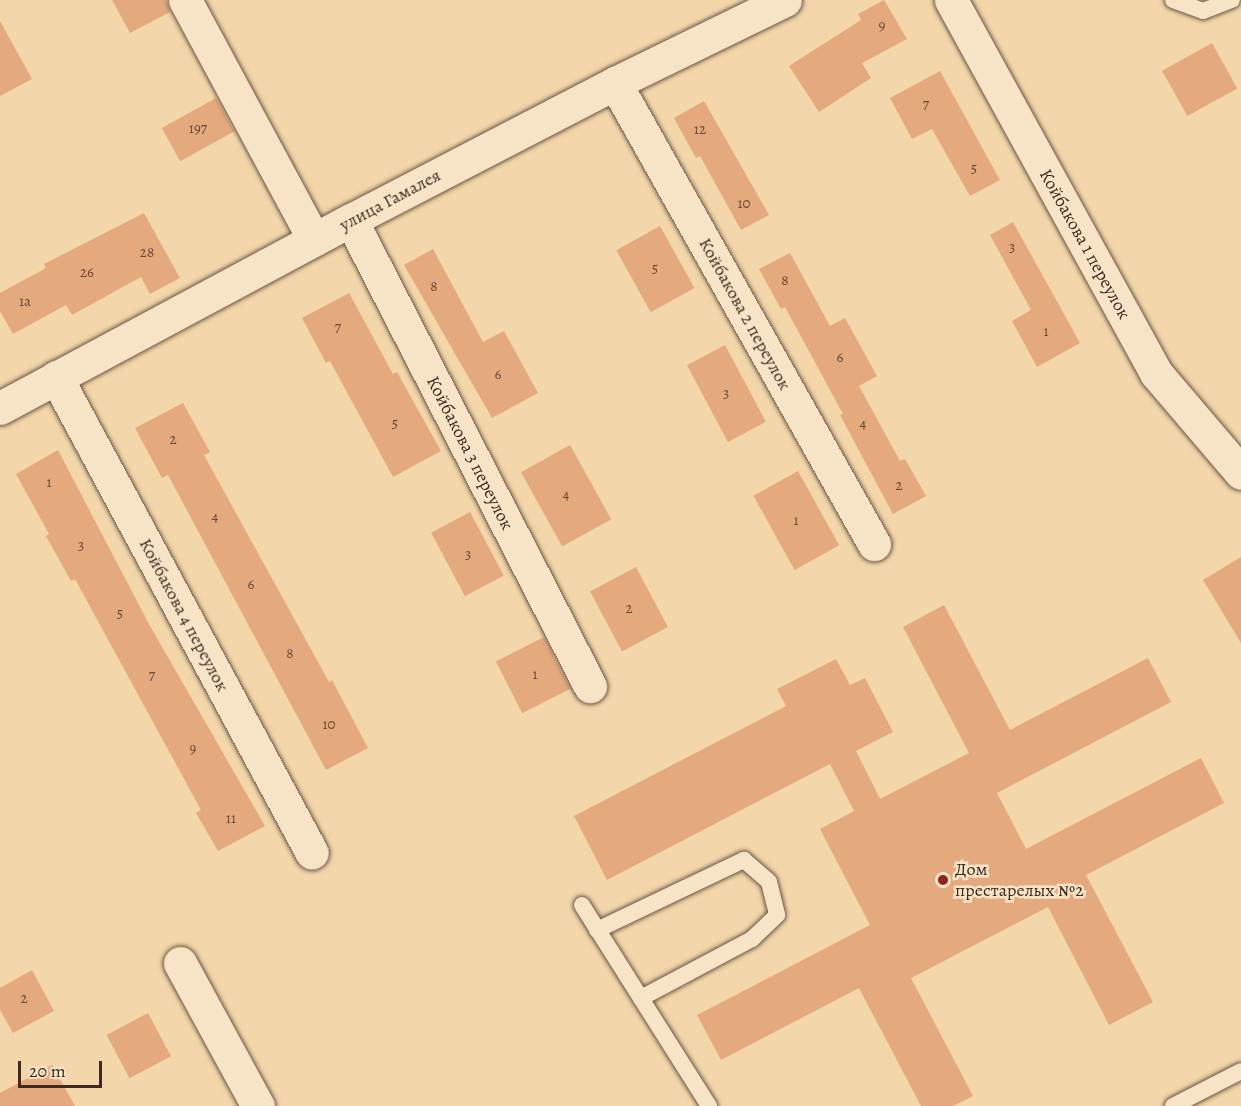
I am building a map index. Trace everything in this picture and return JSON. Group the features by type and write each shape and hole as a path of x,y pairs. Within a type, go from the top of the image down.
{"street":[{"path":"184,0 314,240"},
{"name":"улица Гамалея","path":"0,408 351,220 615,83 785,0"},
{"name":"Койбакова 1 переулок","path":"951,0 1156,374 1241,473"},
{"name":"Койбакова 2 переулок","path":"615,83 874,544"},
{"name":"Койбакова 3 переулок","path":"351,220 590,686"},
{"name":"Койбакова 4 переулок","path":"56,377 312,853"},
{"path":"180,963 258,1106"}],"lane":[{"path":"1173,0 1203,11 1232,0"},
{"path":"597,930 744,860 769,882 777,915 752,939 641,998"},
{"path":"582,905 709,1106"},
{"path":"1173,1106 1241,1071"}],"building":[{"path":"112,0 166,0 170,12 130,33"},
{"path":"884,0 907,39 862,63 871,78 819,112 789,66 861,20 858,14"},
{"path":"0,21 32,79 0,96"},
{"path":"1212,43 1237,88 1187,116 1162,71"},
{"path":"940,71 1000,180 970,196 932,129 912,139 890,98"},
{"path":"216,98 234,131 180,161 162,128"},
{"path":"704,101 769,215 741,230 700,156 696,158 674,118"},
{"path":"144,213 180,278 150,294 141,277 72,315 66,305 13,334 0,311 0,293 46,268 44,264"},
{"path":"1013,222 1080,343 1037,367 1012,321 1031,310 990,235"},
{"path":"660,226 694,288 651,312 616,250"},
{"path":"433,249 483,342 504,331 538,393 492,418 404,265"},
{"path":"790,253 830,326 845,318 877,376 859,386 900,461 905,459 926,496 893,514 840,415 843,414 785,307 781,309 759,269"},
{"path":"349,293 393,374 397,372 441,451 393,477 330,361 326,363 302,318"},
{"path":"725,345 766,422 728,442 687,365"},
{"path":"183,403 210,452 204,455 368,748 326,770 168,475 162,478 135,428"},
{"path":"570,445 611,519 562,546 521,472"},
{"path":"58,450 150,626 265,826 218,851 196,813 201,810 75,579 71,581 46,536 49,534 16,474"},
{"path":"798,471 839,545 795,570 753,496"},
{"path":"470,512 504,576 465,596 431,533"},
{"path":"1241,557 1241,643 1203,580"},
{"path":"636,567 668,627 622,651 590,591"},
{"path":"944,605 1010,730 1148,658 1171,702 997,793 1026,849 1201,758 1224,803 1086,875 1153,1002 1109,1025 1048,907 911,978 973,1096 953,1106 921,1106 859,988 721,1060 697,1015 870,925 820,829 854,811 830,764 607,880 574,816 786,706 777,689 836,659 850,685 865,678 893,732 856,751 880,799 969,753 903,627"},
{"path":"544,637 570,689 522,713 496,662"},
{"path":"32,970 54,1011 13,1033 0,1010 0,988"},
{"path":"148,1013 171,1056 130,1078 107,1035"},
{"path":"52,1065 75,1106 0,1106 0,1093"}],"place":[{"name":"Дом престарелых №2","path":"943,880"}]}
